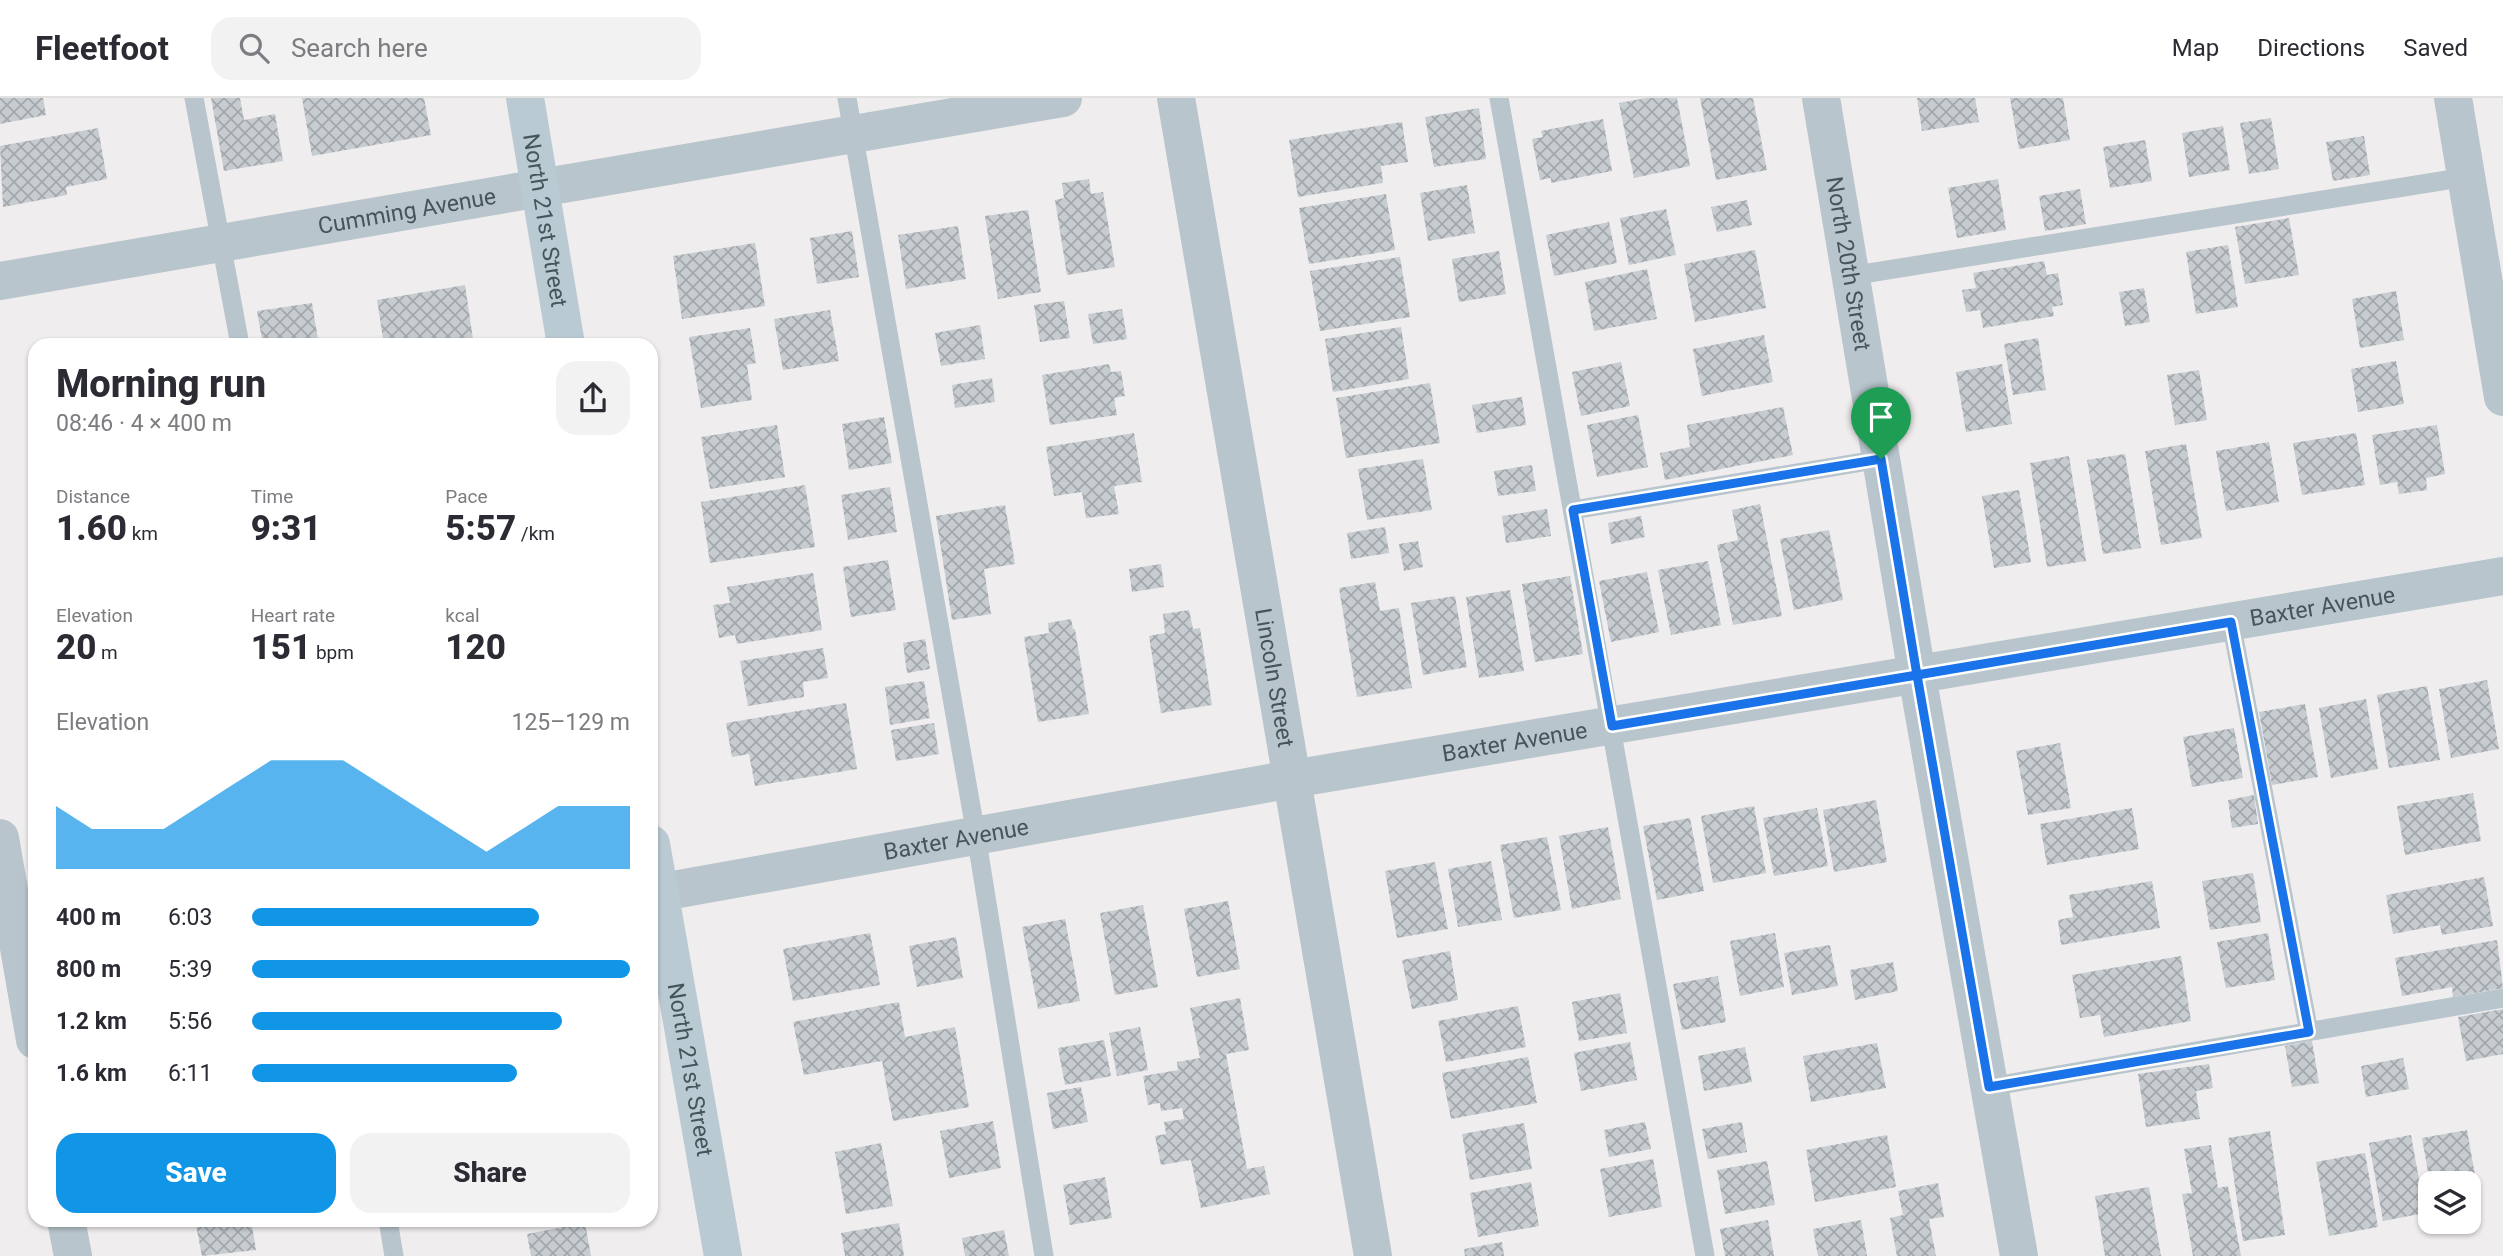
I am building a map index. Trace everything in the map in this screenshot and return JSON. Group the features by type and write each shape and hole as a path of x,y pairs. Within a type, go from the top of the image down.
{"street":[{"name":"North 21st Street","path":"525,98 565,338"},
{"name":"Cumming Avenue","path":"0,281 540,189 850,116 1063,98"},
{"name":"Lincoln Street","path":"1176,98 1373,1256"},
{"name":"North 20th Street","path":"1821,98 1917,675 2019,1256"},
{"path":"2453,98 2503,397"},
{"name":"Baxter Avenue","path":"658,892 1292,779 2503,576"},
{"path":"0,838 21,1002 28,1021"},
{"name":"North 21st Street","path":"658,909 723,1256"},
{"path":"67,1227 72,1256"}],"lane":[{"path":"194,98 239,338"},
{"path":"1499,98 1705,1256"},
{"path":"850,116 976,835 1044,1256"},
{"path":"1850,276 2466,177"},
{"path":"1573,510 1881,459"},
{"path":"2231,622 2309,1032"},
{"path":"1989,1087 2503,998"},
{"path":"389,1227 394,1256"}],"building":[{"path":"0,98 43,98 46,115 0,124"},
{"path":"211,98 240,98 244,120 275,114 283,161 224,171"},
{"path":"302,98 424,98 431,135 312,156"},
{"path":"1646,98 1677,98 1690,166 1634,178 1619,103"},
{"path":"1700,98 1753,98 1767,170 1716,180"},
{"path":"1917,98 1975,98 1979,122 1922,131"},
{"path":"2010,98 2063,98 2070,140 2019,149"},
{"path":"1479,108 1486,159 1434,167 1425,117"},
{"path":"2271,118 2279,169 2249,174 2240,123"},
{"path":"1603,119 1612,171 1551,183 1551,178 1540,180 1532,139 1543,137 1541,131"},
{"path":"1402,122 1408,162 1381,166 1383,183 1298,197 1289,140"},
{"path":"2223,126 2230,170 2189,177 2182,133"},
{"path":"98,128 107,179 66,187 67,195 3,207 0,146"},
{"path":"2364,136 2370,175 2333,181 2326,142"},
{"path":"2145,140 2152,181 2110,188 2103,147"},
{"path":"1089,179 1091,194 1103,192 1115,267 1067,275 1055,200 1064,198 1062,183"},
{"path":"1998,179 2006,230 1957,238 1948,188"},
{"path":"1467,185 1475,233 1428,241 1420,193"},
{"path":"2080,189 2086,224 2045,231 2039,196"},
{"path":"1386,194 1395,250 1309,264 1299,208"},
{"path":"1747,200 1752,225 1717,232 1711,207"},
{"path":"1666,209 1676,255 1629,265 1620,218"},
{"path":"1028,210 1041,292 998,299 985,216"},
{"path":"2289,218 2299,275 2245,284 2235,227"},
{"path":"1609,222 1617,263 1554,276 1546,235"},
{"path":"958,226 966,279 906,289 898,235"},
{"path":"852,231 859,277 817,284 810,238"},
{"path":"755,243 765,306 682,319 673,256"},
{"path":"2228,245 2238,307 2196,314 2186,252"},
{"path":"1755,250 1766,308 1695,322 1684,264"},
{"path":"1499,251 1506,294 1459,302 1452,259"},
{"path":"1400,257 1410,317 1320,331 1310,271"},
{"path":"2044,261 2047,275 2058,273 2063,305 2052,307 2054,316 1983,328 1980,310 1966,312 1962,290 1976,288 1973,273"},
{"path":"1647,269 1657,319 1594,331 1585,282"},
{"path":"465,285 473,338 383,338 377,300"},
{"path":"2144,288 2150,322 2125,326 2119,292"},
{"path":"2396,291 2404,340 2360,348 2352,299"},
{"path":"1064,301 1070,338 1040,342 1034,305"},
{"path":"312,303 318,338 262,338 257,311"},
{"path":"1122,309 1127,339 1093,344 1088,314"},
{"path":"830,310 839,361 783,370 774,319"},
{"path":"980,325 985,359 941,366 935,333"},
{"path":"1401,327 1409,379 1333,392 1325,339"},
{"path":"750,328 756,363 747,365 752,400 701,408 689,337"},
{"path":"1764,335 1773,382 1702,396 1693,349"},
{"path":"2038,338 2046,390 2013,395 2004,344"},
{"path":"2396,361 2404,404 2358,412 2351,369"},
{"path":"1621,362 1630,406 1581,416 1572,372"},
{"path":"1109,364 1111,372 1121,371 1125,396 1114,398 1117,415 1050,425 1042,375"},
{"path":"2002,364 2012,424 1966,432 1956,372"},
{"path":"2199,370 2207,420 2175,425 2167,375"},
{"path":"992,378 995,402 955,408 952,385"},
{"path":"1430,383 1440,443 1346,458 1336,398"},
{"path":"1522,397 1526,425 1477,433 1472,405"},
{"path":"1783,407 1793,455 1665,480 1660,453 1690,447 1687,425"},
{"path":"1638,415 1648,467 1597,477 1587,425"},
{"path":"884,417 892,463 849,470 842,424"},
{"path":"777,425 785,477 710,489 701,437"},
{"path":"2437,425 2445,474 2426,478 2427,490 2399,494 2397,482 2380,485 2372,435"},
{"path":"1134,433 1142,482 1114,486 1119,514 1086,518 1082,492 1054,496 1046,447"},
{"path":"2356,433 2365,485 2302,495 2293,443"},
{"path":"2269,442 2279,502 2226,511 2216,451"},
{"path":"2186,444 2202,538 2161,545 2145,451"},
{"path":"2125,454 2141,548 2103,554 2087,460"},
{"path":"2069,456 2086,561 2047,567 2030,463"},
{"path":"1423,459 1432,510 1367,520 1358,469"},
{"path":"1532,465 1536,491 1498,496 1494,471"},
{"path":"805,485 815,547 710,563 701,502"},
{"path":"890,487 897,532 848,540 841,495"},
{"path":"2019,490 2031,562 1994,568 1982,496"},
{"path":"1760,504 1782,616 1733,625 1717,545 1738,540 1732,510"},
{"path":"1005,505 1015,564 984,569 991,614 952,620 936,516"},
{"path":"1547,509 1551,536 1506,543 1502,516"},
{"path":"1641,516 1645,537 1611,544 1608,523"},
{"path":"1385,527 1389,553 1351,559 1347,533"},
{"path":"1829,530 1843,600 1794,610 1780,539"},
{"path":"1418,541 1423,567 1404,571 1399,544"},
{"path":"888,560 896,610 851,617 843,567"},
{"path":"1708,561 1721,625 1671,635 1658,570"},
{"path":"1161,564 1164,587 1132,592 1129,569"},
{"path":"1647,572 1659,632 1611,642 1599,581"},
{"path":"813,573 822,630 737,644 735,635 719,638 713,605 730,603 727,587"},
{"path":"1570,576 1583,654 1535,662 1522,584"},
{"path":"1375,582 1380,611 1399,608 1412,688 1357,697 1339,588"},
{"path":"1510,590 1524,671 1479,678 1466,597"},
{"path":"1455,596 1467,667 1423,675 1411,603"},
{"path":"1189,610 1193,629 1200,628 1212,705 1161,713 1149,636 1165,633 1163,614"},
{"path":"1071,619 1089,714 1038,722 1024,637 1049,633 1048,623"},
{"path":"925,639 930,669 907,673 903,643"},
{"path":"823,648 828,678 803,682 804,697 748,706 740,661"},
{"path":"2487,680 2499,749 2451,758 2439,689"},
{"path":"924,681 930,718 890,725 885,687"},
{"path":"2427,686 2440,760 2389,768 2377,695"},
{"path":"2366,699 2378,769 2331,778 2319,708"},
{"path":"846,703 857,769 755,786 749,754 732,757 726,723"},
{"path":"2305,704 2318,777 2272,785 2259,712"},
{"path":"934,723 939,754 896,761 891,730"},
{"path":"2234,728 2243,778 2192,787 2183,737"},
{"path":"2060,743 2071,808 2028,815 2016,751"},
{"path":"2473,793 2481,841 2405,855 2397,806"},
{"path":"2254,795 2258,824 2232,828 2228,800"},
{"path":"1876,800 1887,862 1834,872 1823,810"},
{"path":"1754,806 1766,873 1713,883 1701,816"},
{"path":"1817,808 1828,866 1774,876 1763,818"},
{"path":"2132,808 2139,849 2047,865 2040,824"},
{"path":"1690,818 1704,891 1657,900 1643,826"},
{"path":"1608,827 1621,899 1572,909 1559,836"},
{"path":"1547,837 1561,910 1514,918 1500,845"},
{"path":"1491,861 1502,920 1458,927 1448,869"},
{"path":"1435,862 1448,929 1397,938 1385,871"},
{"path":"2253,873 2261,922 2210,930 2202,881"},
{"path":"2484,877 2493,926 2442,935 2440,925 2393,934 2386,895"},
{"path":"2152,881 2160,928 2061,945 2058,920 2073,917 2069,895"},
{"path":"1228,901 1240,969 1197,977 1184,909"},
{"path":"1143,905 1158,987 1115,995 1100,913"},
{"path":"1065,919 1080,1001 1038,1009 1022,927"},
{"path":"870,933 880,985 793,1001 783,949"},
{"path":"1775,933 1784,987 1740,996 1730,941"},
{"path":"2268,933 2275,980 2226,988 2217,942"},
{"path":"956,937 963,978 917,987 909,946"},
{"path":"2497,940 2503,988 2453,997 2452,987 2402,996 2395,958"},
{"path":"1830,945 1838,986 1792,995 1784,953"},
{"path":"1450,951 1458,1000 1412,1009 1402,960"},
{"path":"2181,956 2191,1021 2104,1037 2100,1015 2080,1018 2072,975"},
{"path":"1893,962 1898,991 1855,1000 1850,970"},
{"path":"1718,976 1726,1022 1682,1030 1673,984"},
{"path":"1620,993 1627,1033 1579,1041 1572,1002"},
{"path":"1240,998 1249,1050 1226,1054 1247,1169 1264,1166 1270,1194 1201,1208 1191,1160 1161,1165 1155,1136 1166,1134 1164,1122 1184,1119 1182,1108 1161,1111 1160,1103 1148,1105 1143,1076 1178,1070 1177,1062 1200,1058 1190,1008"},
{"path":"899,1002 905,1037 955,1027 969,1107 893,1121 882,1061 804,1075 793,1022"},
{"path":"1518,1006 1526,1047 1446,1062 1438,1021"},
{"path":"2503,1009 2503,1054 2466,1061 2458,1017"},
{"path":"1140,1027 1148,1070 1117,1076 1109,1033"},
{"path":"1104,1040 1111,1076 1065,1085 1058,1048"},
{"path":"2312,1041 2319,1083 2292,1087 2285,1046"},
{"path":"1630,1042 1637,1080 1581,1091 1574,1053"},
{"path":"1877,1043 1886,1088 1811,1102 1803,1056"},
{"path":"1745,1047 1752,1082 1704,1091 1698,1056"},
{"path":"1528,1057 1537,1103 1451,1119 1442,1073"},
{"path":"2403,1058 2409,1089 2366,1097 2361,1066"},
{"path":"2209,1064 2213,1088 2196,1091 2200,1119 2146,1127 2138,1074"},
{"path":"1081,1087 1088,1122 1053,1129 1047,1093"},
{"path":"993,1121 1001,1168 949,1178 940,1131"},
{"path":"1645,1122 1651,1149 1609,1157 1604,1130"},
{"path":"1742,1122 1747,1152 1708,1159 1702,1129"},
{"path":"1524,1123 1532,1169 1470,1180 1462,1134"},
{"path":"2467,1130 2474,1171 2428,1171 2422,1138"},
{"path":"2270,1131 2285,1235 2243,1241 2228,1138"},
{"path":"1887,1135 1896,1187 1815,1202 1806,1150"},
{"path":"2411,1135 2418,1174 2418,1214 2383,1221 2369,1143"},
{"path":"881,1143 893,1206 846,1214 835,1152"},
{"path":"2211,1145 2218,1188 2228,1186 2241,1256 2193,1256 2182,1194 2192,1193 2184,1149"},
{"path":"2365,1153 2378,1227 2329,1236 2316,1162"},
{"path":"1653,1159 1662,1207 1609,1217 1600,1169"},
{"path":"1767,1161 1775,1205 1725,1214 1717,1170"},
{"path":"1105,1177 1112,1218 1070,1225 1063,1185"},
{"path":"1531,1182 1539,1226 1478,1237 1470,1193"},
{"path":"1938,1183 1944,1217 1929,1219 1936,1256 1897,1256 1890,1218 1903,1215 1898,1191"},
{"path":"2149,1187 2161,1256 2105,1256 2095,1196"},
{"path":"1768,1220 1774,1256 1725,1256 1720,1229"},
{"path":"1861,1220 1867,1256 1818,1256 1813,1229"},
{"path":"899,1223 904,1256 845,1256 841,1233"},
{"path":"196,1227 252,1227 256,1250 202,1256"},
{"path":"564,1227 586,1227 591,1256 531,1256 527,1234"},
{"path":"1004,1230 1009,1256 965,1256 962,1238"},
{"path":"1502,1242 1504,1256 1465,1256 1464,1249"}],"route":[{"path":"1881,459 1573,510 1612,726 1917,675 1989,1087 2309,1032 2231,622 1917,675 1881,459"}]}
